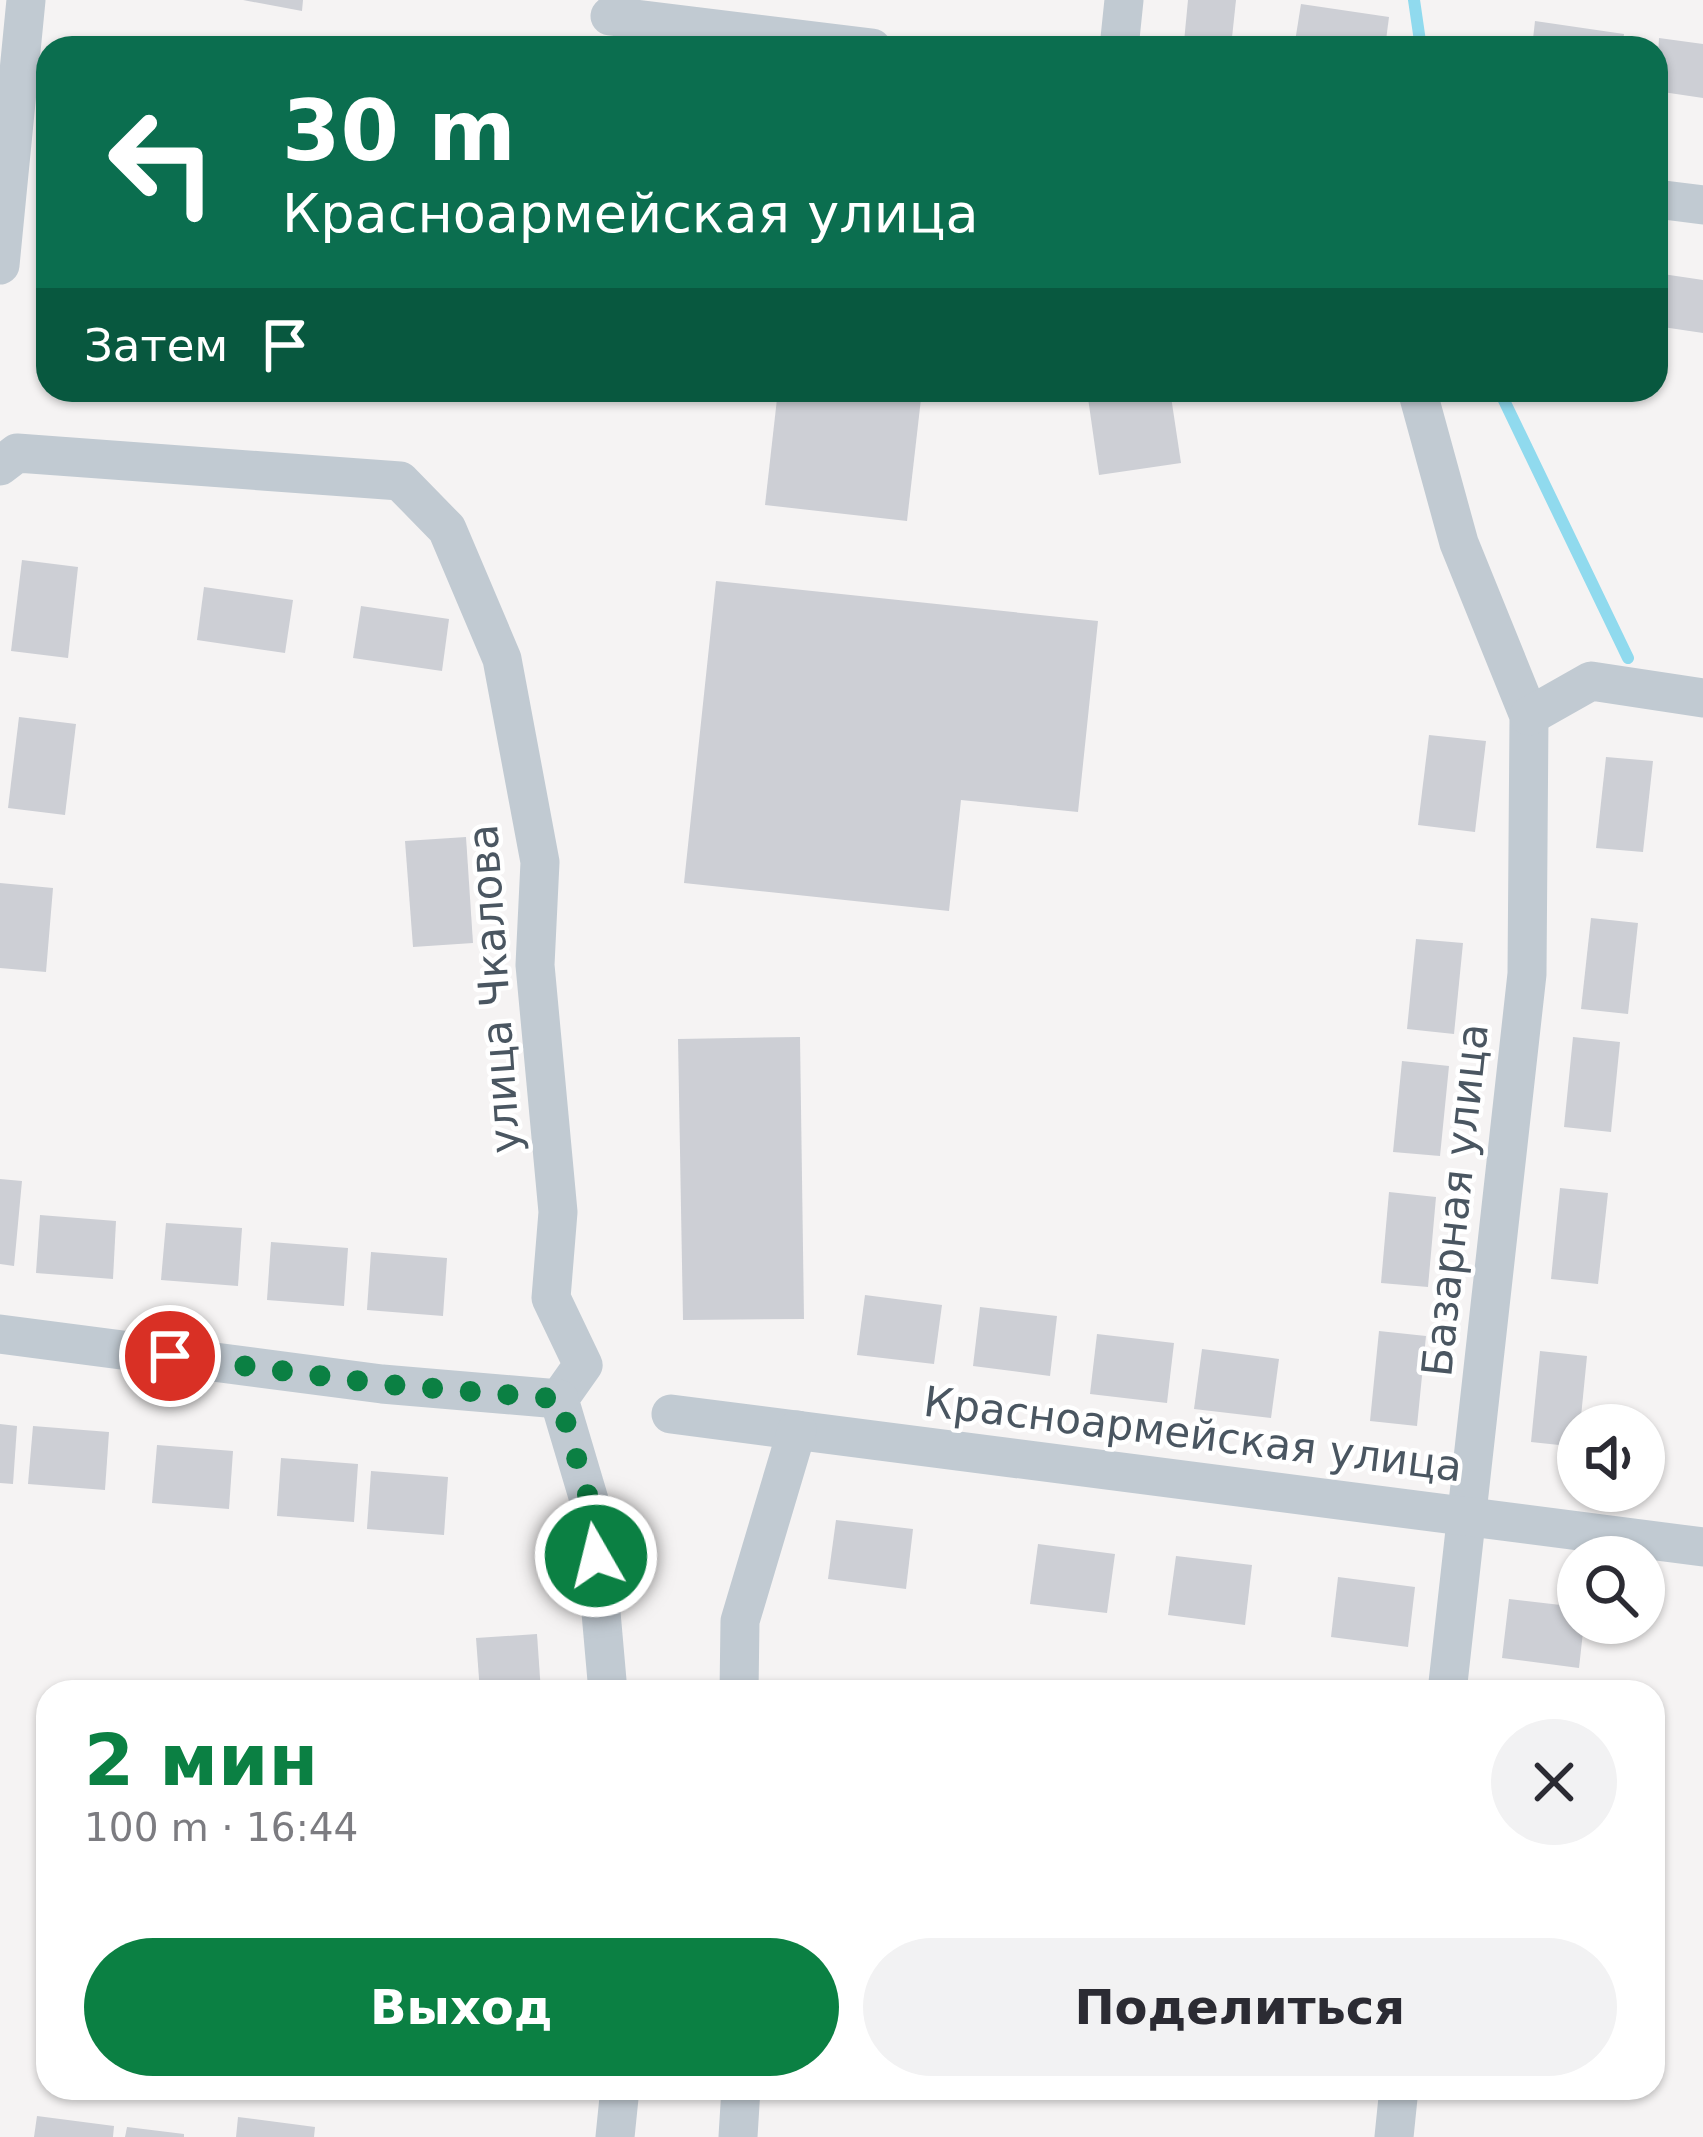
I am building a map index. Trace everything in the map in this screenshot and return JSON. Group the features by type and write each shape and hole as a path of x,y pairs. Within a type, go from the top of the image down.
{"street":[{"path":"0,265 8,98 26,0"},
{"path":"1120,36 1124,0"},
{"path":"610,16 774,36"},
{"path":"1668,201 1703,205"},
{"path":"1420,402 1459,543 1529,716 1591,681 1703,698"},
{"name":"улица Чкалова","path":"0,466 17,453 400,481 446,529 502,659 540,862 535,965 558,1212 551,1298 584,1365 559,1399"},
{"name":"Базарная улица","path":"1450,1680 1527,974 1529,716"},
{"path":"0,1334 382,1384 559,1399 592,1510 607,1680"},
{"name":"Красноармейская улица","path":"671,1414 1703,1546"},
{"path":"739,1680 740,1621 797,1430"},
{"path":"615,2137 619,2100"},
{"path":"737,2137 740,2100"},
{"path":"1394,2137 1399,2100"}],"building":[{"path":"243,0 303,0 302,11"},
{"path":"1188,0 1236,0 1232,36 1185,36"},
{"path":"1301,4 1389,17 1387,36 1296,36"},
{"path":"1535,21 1624,34 1624,36 1533,36"},
{"path":"1668,39 1703,44 1703,98 1668,93"},
{"path":"1668,275 1703,280 1703,333 1668,328"},
{"path":"777,402 921,402 907,521 765,505"},
{"path":"1089,402 1172,402 1181,463 1099,475"},
{"path":"22,560 78,567 68,658 11,651"},
{"path":"716,581 1098,621 1078,812 961,800 949,911 684,883"},
{"path":"204,587 293,600 285,653 197,640"},
{"path":"361,606 449,619 442,671 353,658"},
{"path":"19,717 76,724 65,815 8,808"},
{"path":"1429,735 1486,741 1475,832 1418,825"},
{"path":"1606,757 1653,761 1643,852 1596,848"},
{"path":"466,837 473,943 413,947 405,841"},
{"path":"0,883 53,888 46,972 0,968"},
{"path":"1591,918 1638,923 1628,1014 1581,1009"},
{"path":"1416,939 1463,943 1454,1034 1407,1029"},
{"path":"800,1037 804,1319 683,1320 678,1039"},
{"path":"1573,1037 1620,1042 1611,1132 1564,1127"},
{"path":"1402,1061 1449,1066 1440,1156 1393,1152"},
{"path":"0,1179 22,1181 14,1266 0,1264"},
{"path":"1560,1188 1608,1193 1598,1284 1551,1279"},
{"path":"1389,1192 1436,1197 1428,1287 1381,1283"},
{"path":"40,1215 116,1221 113,1279 36,1273"},
{"path":"166,1223 242,1228 238,1286 161,1280"},
{"path":"271,1242 348,1248 344,1306 267,1300"},
{"path":"371,1252 447,1258 443,1316 367,1310"},
{"path":"865,1295 942,1305 934,1364 857,1355"},
{"path":"980,1307 1057,1316 1050,1376 973,1366"},
{"path":"1379,1331 1426,1336 1417,1426 1370,1421"},
{"path":"1097,1334 1174,1343 1167,1403 1090,1394"},
{"path":"1202,1349 1279,1359 1271,1418 1194,1409"},
{"path":"1540,1351 1587,1356 1582,1404 1557,1404 1557,1445 1531,1442"},
{"path":"0,1424 17,1426 13,1484 0,1483"},
{"path":"33,1426 109,1432 105,1490 28,1484"},
{"path":"157,1445 233,1451 229,1509 152,1503"},
{"path":"281,1458 358,1464 354,1522 277,1516"},
{"path":"371,1471 448,1477 444,1535 367,1529"},
{"path":"836,1520 913,1529 906,1589 828,1579"},
{"path":"1038,1544 1115,1554 1107,1613 1030,1604"},
{"path":"1176,1556 1252,1565 1245,1625 1168,1615"},
{"path":"1338,1577 1415,1587 1408,1647 1331,1637"},
{"path":"1509,1599 1557,1605 1557,1644 1582,1644 1579,1668 1502,1658"},
{"path":"537,1634 540,1680 479,1680 476,1638"},
{"path":"37,2116 114,2126 113,2137 34,2137"},
{"path":"238,2117 315,2127 314,2137 236,2137"},
{"path":"127,2127 184,2134 184,2137 125,2137"}],"waterway":[{"path":"1414,0 1419,36"},
{"path":"1505,402 1628,658"}],"route":[{"path":"170,1356 382,1384 559,1399 592,1510 596,1556"}]}
